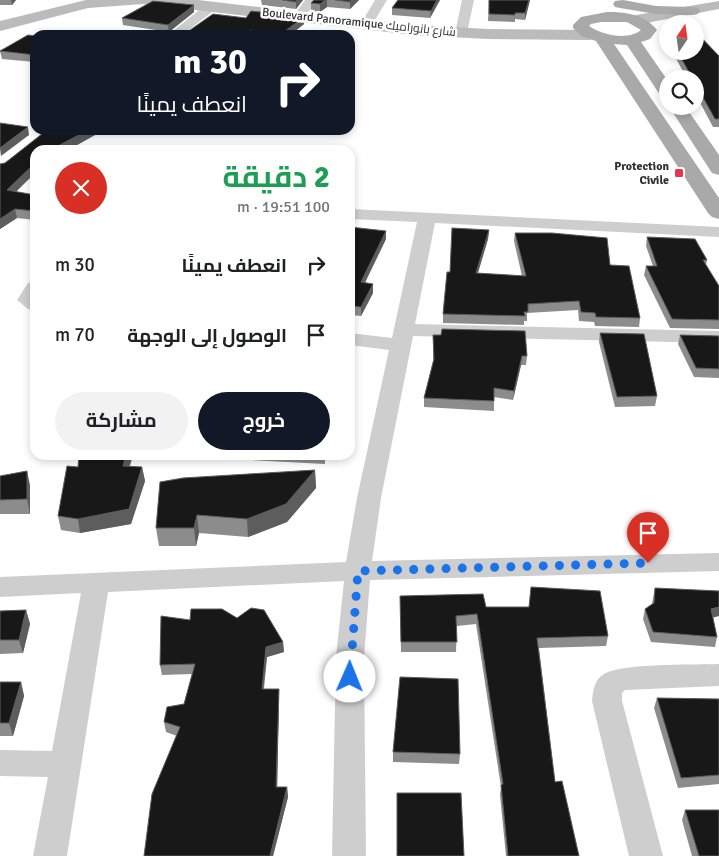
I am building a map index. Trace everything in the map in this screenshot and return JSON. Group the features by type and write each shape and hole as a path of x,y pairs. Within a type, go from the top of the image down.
{"main road":[{"path":"0,26 88,4 140,0"},
{"name":"Boulevard Panoramique شارع بانوراميك","path":"146,0 366,25 461,33 512,34 590,25"},
{"path":"604,0 617,17"},
{"path":"608,0 643,9 693,11"},
{"path":"590,25 617,17 641,23 677,18 693,11 719,5"},
{"path":"631,39 646,34 649,30 641,23"},
{"path":"590,25 631,39 659,81"},
{"path":"590,25 719,213"},
{"path":"682,115 719,169"}],"street":[{"path":"299,17 311,0"},
{"path":"366,25 381,0"},
{"path":"461,33 468,0"},
{"path":"181,30 212,6"},
{"path":"355,214 719,232"},
{"path":"349,856 350,657 358,571 369,498 427,218"},
{"path":"355,339 402,337 719,338"},
{"path":"0,587 358,571 719,562"},
{"path":"50,856 96,582"},
{"path":"646,856 607,701 607,689 614,682 625,679 719,675"},
{"path":"0,763 65,764"}],"building":[{"path":"314,0 325,0 320,4 311,3"},
{"path":"335,0 351,0 350,2"},
{"path":"398,0 437,0 431,11 392,8"},
{"path":"489,0 529,0 525,13 515,13 515,15 489,14"},
{"path":"153,1 194,5 168,25 122,18"},
{"path":"251,11 304,17 286,30 190,30 213,14 246,18"},
{"path":"28,35 30,35 30,54 0,51"},
{"path":"704,40 719,56 719,119 715,119 704,99 704,70 688,70 682,60 704,60"},
{"path":"0,123 28,127 0,148"},
{"path":"41,135 79,135 60,145 30,145 30,168 7,190 30,194 30,210 15,209 0,219 0,164 5,163"},
{"path":"355,228 386,231 361,282 373,284 361,307 355,306"},
{"path":"452,228 489,230 476,273 526,276 515,233 552,233 607,238 610,265 629,266 640,318 596,317 595,313 581,312 579,301 528,304 528,312 524,312 525,316 443,314 447,272 450,272"},
{"path":"647,237 695,239 707,260 703,260 719,286 719,320 672,319 646,266 657,266"},
{"path":"442,329 525,331 527,356 522,356 514,391 494,388 494,401 424,398 434,359 433,335 441,335"},
{"path":"600,333 644,334 657,396 617,397"},
{"path":"680,335 719,336 719,369 696,368"},
{"path":"79,460 125,460 123,466 142,467 129,509 78,519 58,516 67,466 78,467"},
{"path":"315,470 286,504 247,519 197,515 194,528 156,528 160,482 183,478"},
{"path":"27,471 27,499 0,500 0,476"},
{"path":"531,587 600,591 608,636 537,638 555,782 562,781 579,856 508,856 501,785 503,784 477,614 456,616 457,642 401,642 400,596 483,594 486,607 529,607"},
{"path":"655,588 719,591 719,607 711,609 717,637 653,632 645,609 654,603"},
{"path":"251,608 264,610 283,642 266,647 262,689 279,689 276,787 287,787 270,856 144,856 152,794 180,727 164,722 167,707 184,704 195,664 160,665 161,616 190,620 191,609 222,609 237,618"},
{"path":"26,610 19,640 0,640 0,611"},
{"path":"400,677 458,679 460,754 393,752"},
{"path":"0,682 21,682 9,723 0,723"},
{"path":"657,698 719,699 719,775 681,778"},
{"path":"397,793 461,793 464,856 397,856"},
{"path":"685,810 719,810 719,856 699,856"}],"place":[{"name":"Protection Civile","path":"679,173"}],"route":[{"path":"350,677 350,657 358,571 648,563"}]}
